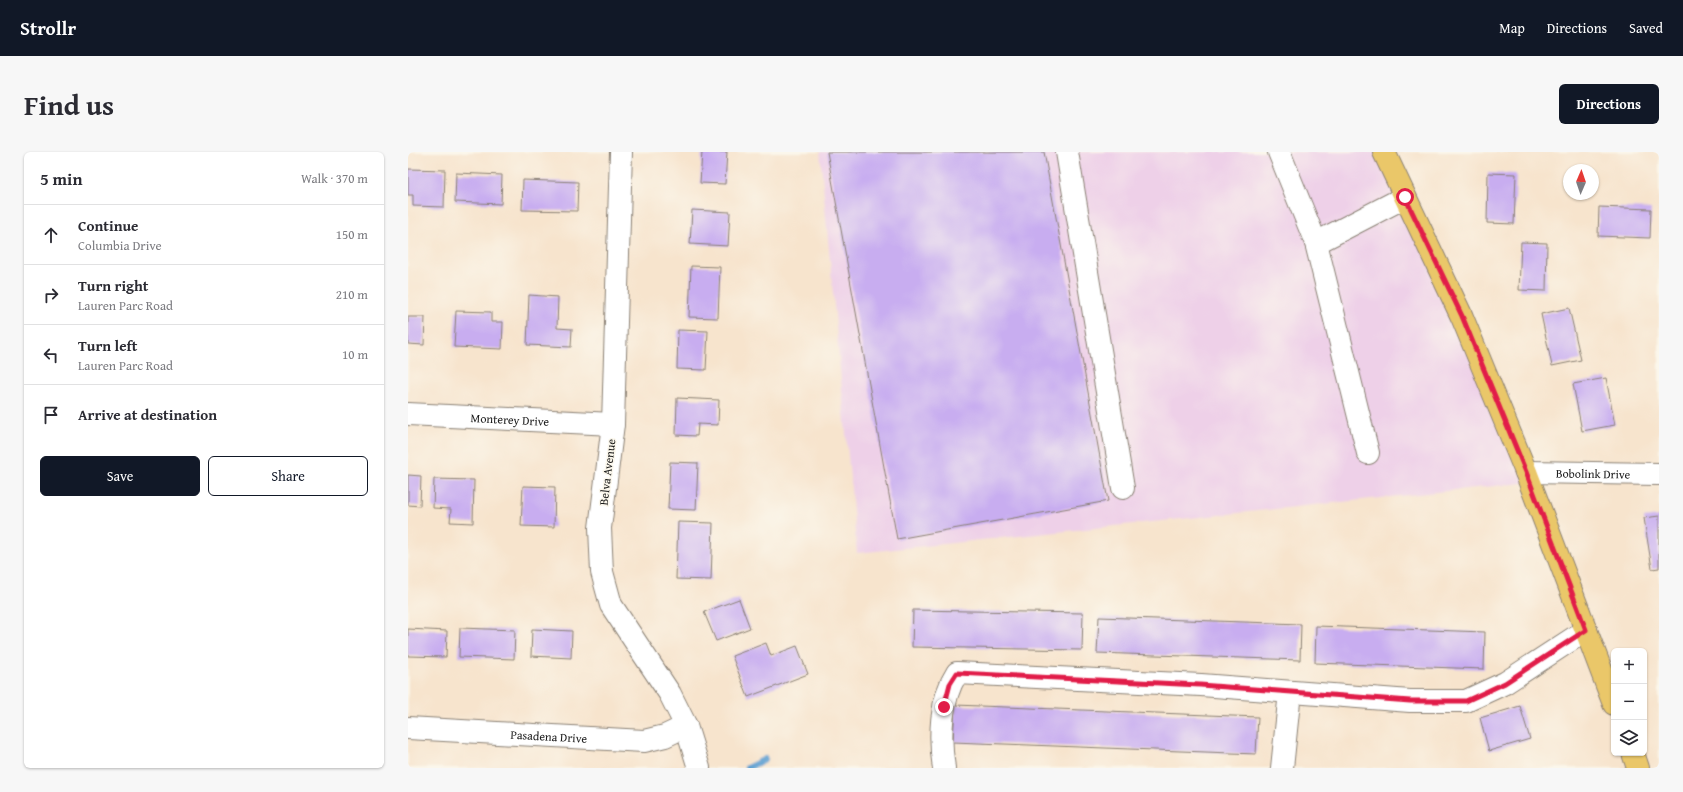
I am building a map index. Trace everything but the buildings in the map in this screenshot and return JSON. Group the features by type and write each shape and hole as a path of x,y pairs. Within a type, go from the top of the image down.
{"main road":[{"path":"1384,152 1462,316 1526,472 1611,696"},
{"path":"1634,756 1638,768"}],"street":[{"name":"Belva Avenue","path":"621,152 612,424 600,528 602,572 611,605 670,694 686,726 699,768"},
{"path":"1067,152 1123,488"},
{"path":"1280,152 1316,243 1368,453"},
{"path":"1316,243 1405,197"},
{"name":"Monterey Drive","path":"408,414 612,424"},
{"name":"Bobolink Drive","path":"1526,472 1659,474"},
{"path":"944,768 941,749 944,707 950,684 957,673 1200,685 1410,701 1466,701 1505,683 1586,630"},
{"path":"1282,768 1290,692"},
{"name":"Pasadena Drive","path":"408,728 644,741 665,736 686,726"}],"shaded area":[{"path":"820,152 1375,152 1542,481 857,553"}],"waterway":[{"path":"747,768 765,759"}],"route":[{"path":"944,707 950,684 957,673 1200,685 1410,701 1466,701 1505,683 1586,630 1526,472 1462,316 1405,197"}]}
